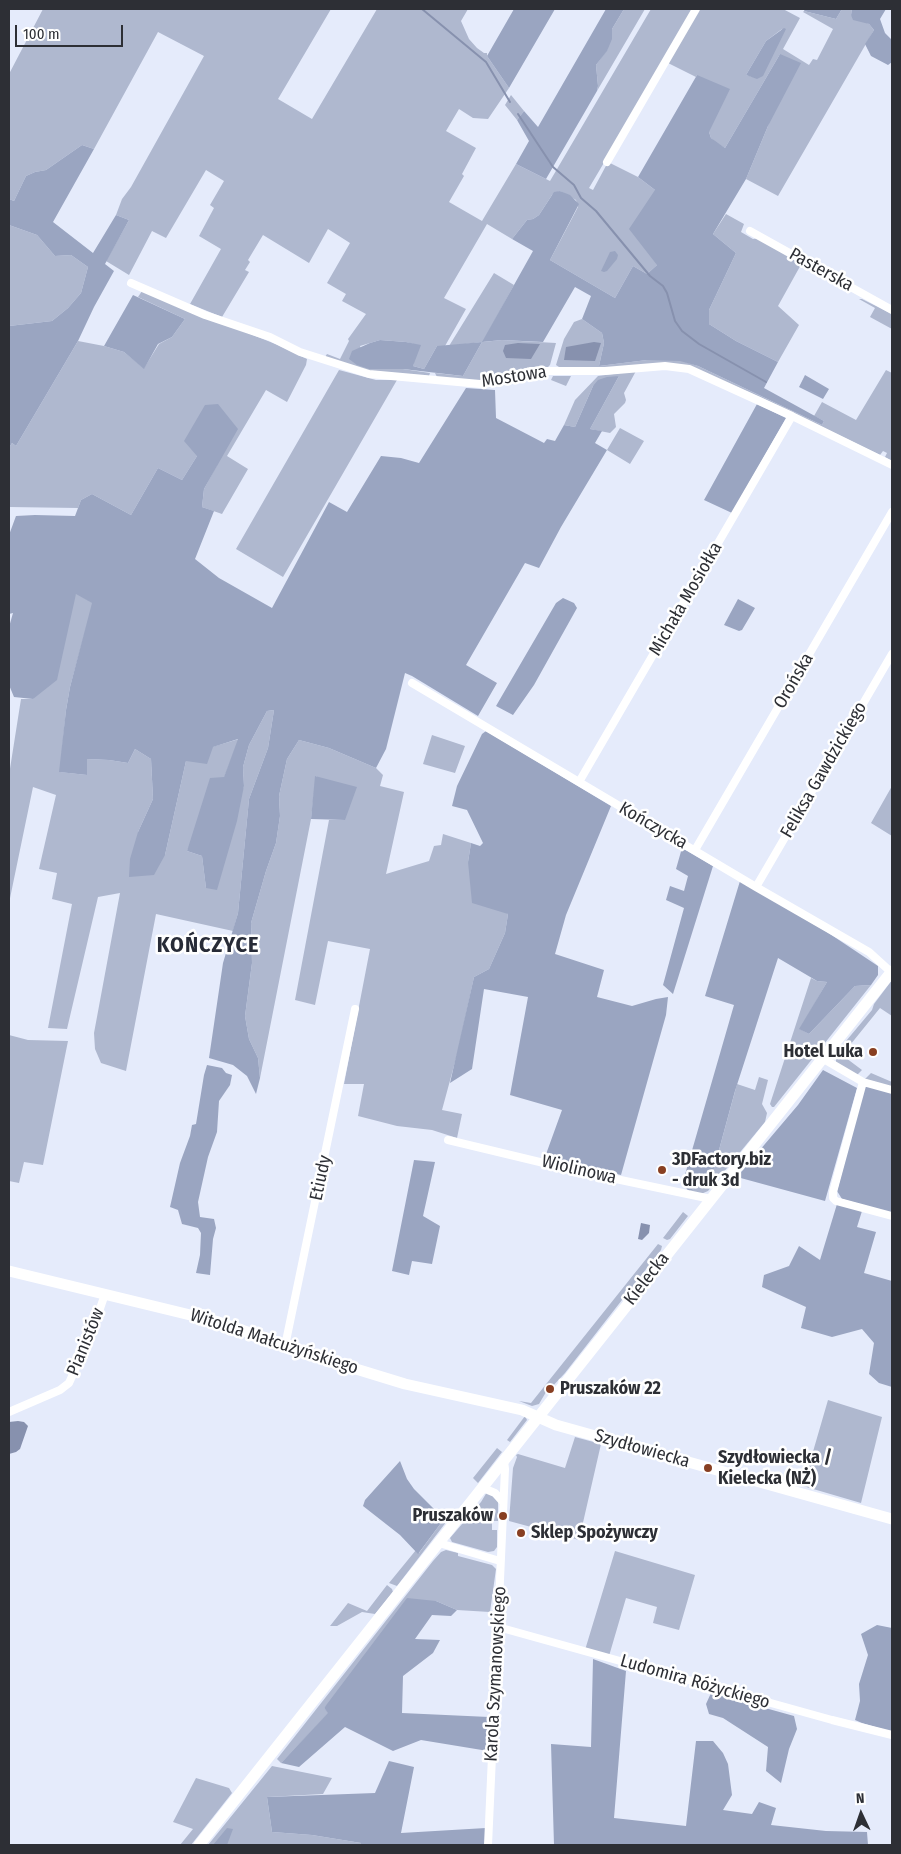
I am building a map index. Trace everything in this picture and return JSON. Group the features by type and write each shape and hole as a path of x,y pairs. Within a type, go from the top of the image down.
{"main road":[{"name":"Kielecka","path":"199,1845 892,972"},
{"name":"Witolda Małcużyńskiego","path":"9,1272 215,1321 285,1346 405,1384 522,1410 538,1418"},
{"name":"Szydłowiecka","path":"538,1418 640,1449 892,1519"}],"street":[{"path":"607,162 696,9"},
{"name":"Pasterska","path":"750,231 892,310"},
{"name":"Mostowa","path":"132,283 205,316 264,335 300,352 363,373 480,384 530,371 606,371 673,366 694,371 892,465"},
{"name":"Michała Mosiołka","path":"579,782 792,416"},
{"name":"Orońska","path":"695,850 892,512"},
{"name":"Feliksa Gawdzickiego","path":"756,887 892,654"},
{"name":"Kończycka","path":"412,683 869,952 892,972"},
{"name":"Etiudy","path":"285,1346 355,1009"},
{"path":"822,1058 863,1082 892,1090"},
{"path":"863,1082 833,1192 833,1198 836,1201 892,1216"},
{"name":"Wiolinowa","path":"448,1140 573,1170 711,1199"},
{"name":"Pianistów","path":"9,1412 60,1390 69,1383 92,1332 105,1294"},
{"name":"Karola Szymanowskiego","path":"488,1845 504,1461"},
{"path":"483,1488 495,1493 503,1502"},
{"path":"438,1544 500,1561"},
{"name":"Ludomira Różyckiego","path":"498,1627 892,1736"}],"shaded area":[{"path":"43,9 331,9 278,99 312,119 377,9 468,9 461,21 469,39 477,48 487,53 487,56 509,88 488,119 473,118 459,109 446,131 476,148 462,174 464,176 449,202 482,221 516,164 550,181 651,9 695,9 589,188 593,190 608,162 638,177 655,190 657,265 647,274 633,266 615,298 550,260 578,207 576,200 560,191 552,195 539,215 527,220 512,239 487,224 444,298 466,309 445,346 437,346 424,369 413,366 417,345 380,340 360,346 369,369 403,369 430,373 429,376 370,372 325,357 327,354 340,359 349,341 348,339 366,314 342,301 346,294 327,283 350,243 328,229 309,263 263,235 248,260 250,262 245,270 249,272 222,317 190,304 221,249 199,236 214,208 210,205 224,181 206,170 166,238 152,231 129,275 106,261 129,220 116,215 122,199 131,187 204,56 158,32 94,149 82,145 46,170 26,176 14,201 9,199 9,74"},
{"path":"514,9 555,9 509,88 487,56"},
{"path":"606,9 624,9 612,29 612,39 607,51 596,65 597,91 546,179 516,164 529,141 517,120 524,111 538,127"},
{"path":"624,9 645,9 597,91 596,65 607,50 612,29"},
{"path":"699,9 783,9 800,18 783,49 809,65 813,59 817,60 833,29 804,11 836,19 842,9 852,9 851,15 869,24 874,30 778,196 746,179 768,126 780,54 725,148 711,138 697,75 696,77 668,63","holes":["782,29 757,78 746,75 766,41"]},
{"path":"805,9 842,9 836,19 804,11"},
{"path":"852,9 886,9 880,19 885,33 892,40 892,62 888,65 871,56 865,44 874,30 869,24 853,20 851,15"},
{"path":"784,28 786,29 763,76 757,79 746,75 766,41"},
{"path":"780,54 801,63 768,126 746,179 713,234 736,253 709,310 709,324 736,341 778,362 764,388 824,421 822,425 698,366 680,361 647,360 599,366 604,343 602,333 582,319 591,296 575,287 543,342 502,340 482,342 533,251 512,239 527,220 539,215 554,192 560,191 570,195 579,204 550,260 615,298 633,266 647,274 657,265 629,229 655,190 638,177 697,75 730,89 709,132 711,138 725,148"},
{"path":"511,95 524,111 517,120 505,105"},
{"path":"82,145 94,149 53,222 93,253 116,215 129,220 105,264 114,271 78,341 16,446 12,443 9,448 9,326 52,321 68,308 81,293 88,267 71,255 55,256 37,235 9,225 9,199 14,201 26,176 46,170"},
{"path":"726,214 744,224 741,232 753,239 759,238 803,261 778,306 799,325 778,362 736,341 709,324 709,310 736,253 713,234"},
{"path":"9,225 37,235 55,256 71,255 88,267 81,293 68,308 52,321 9,326"},
{"path":"615,251 618,255 617,259 607,271 601,271 610,252"},
{"path":"494,273 514,285 483,342 502,340 556,343 550,365 547,368 487,380 485,376 481,377 482,381 437,377 435,373 463,376 482,342 449,346"},
{"path":"142,291 278,345 307,359 306,365 287,402 266,390 227,456 248,469 222,514 202,507 204,489 217,465 197,456 182,480 158,468 131,515 92,494 81,500 78,508 9,507 9,448 12,443 16,446 78,341 124,352 144,368 159,344 172,337 185,319 138,297"},
{"path":"133,295 185,319 172,337 158,344 144,369 124,352 104,346"},
{"path":"859,299 892,314 892,329 870,317 875,308"},
{"path":"582,319 602,333 604,343 599,366 647,360 680,360 698,366 822,425 824,421 814,416 822,402 856,420 886,370 892,373 892,461 885,457 887,453 883,451 880,455 760,397 691,367 559,367 556,365 564,339 574,322"},
{"path":"380,340 406,342 421,345 413,366 424,369 437,346 482,342 463,376 403,369 369,369 357,365 349,359 352,351"},
{"path":"594,342 601,343 595,361 564,360 566,347"},
{"path":"518,343 540,344 531,359 506,358 503,351 505,345"},
{"path":"339,370 376,380 397,380 283,577 236,549"},
{"path":"636,371 624,393 625,403 614,414 616,427 610,433 590,429 619,376 593,386 575,427 564,425 575,400 598,376"},
{"path":"805,375 829,389 823,399 799,387"},
{"path":"553,376 571,376 566,386 551,380"},
{"path":"619,376 590,429 602,431 595,443 607,450 539,568 525,563 466,665 497,683 478,716 405,673 386,749 376,768 329,748 299,740 287,759 279,796 280,816 276,843 251,923 252,963 245,1016 249,1039 258,1058 260,1078 256,1094 247,1076 233,1065 209,1058 223,963 238,913 249,799 268,748 274,710 267,711 249,745 243,767 244,786 237,821 217,890 206,888 202,856 187,851 210,778 224,777 238,739 213,747 207,764 186,761 165,855 154,875 129,877 130,859 138,832 153,799 151,759 135,749 128,763 87,759 87,775 59,772 70,687 92,603 76,594 57,680 33,699 14,697 9,685 9,627 13,613 9,614 9,535 16,516 75,516 81,500 92,494 131,515 158,468 182,480 197,456 184,441 205,405 218,404 238,429 204,489 202,507 214,511 195,559 219,578 272,608 329,502 347,512 381,456 401,458 419,463 466,388 495,390 496,418 544,443 547,439 555,441 564,425 575,427 593,386 598,380"},
{"path":"757,404 786,418 732,513 704,500"},
{"path":"620,428 644,441 630,464 607,450"},
{"path":"76,593 93,603 70,687 60,772 87,775 87,759 128,763 135,749 151,759 153,799 138,832 165,855 186,761 212,747 239,739 224,778 187,851 202,856 206,888 244,786 243,767 249,745 267,711 274,710 268,748 249,799 238,913 233,931 156,914 126,1071 101,1063 95,1049 94,1033 120,893 98,897 67,1029 48,1028 72,904 52,899 57,873 39,869 56,795 33,787 9,903 9,775 21,699 33,699"},
{"path":"563,598 574,603 577,608 534,685 513,715 496,706 556,603"},
{"path":"738,599 755,608 742,630 739,631 724,625"},
{"path":"486,731 611,806 566,915 555,954 604,970 597,997 632,1006 668,997 666,1015 621,1175 545,1157 562,1110 510,1095 528,997 484,989 472,1069 450,1083 474,977 489,969 505,933 508,914 472,903 468,862 471,843 480,846 483,843 467,810 452,806 457,786 482,734"},
{"path":"432,735 465,746 455,773 423,764"},
{"path":"299,740 329,748 376,768 383,775 380,786 404,792 386,874 429,861 434,846 441,845 443,834 471,843 468,862 508,914 505,933 489,969 474,977 458,1051 442,1110 462,1114 457,1138 432,1130 397,1126 358,1116 364,1084 344,1084 370,949 328,941 315,1005 295,1000 329,820 345,820 316,776 311,819 260,1078 258,1058 249,1039 245,1016 252,963 251,923 276,843 280,816 279,796 287,759"},
{"path":"315,776 357,787 345,820 311,819"},
{"path":"892,786 892,836 871,823"},
{"path":"682,848 713,866 673,994 663,985 684,908 666,900 670,886 684,891 688,876 676,869"},
{"path":"740,881 827,932 878,966 878,975 871,985 855,986 809,1034 799,1029 827,982 817,981 778,958 735,1091 710,1183 689,1191 682,1185 734,1005 705,996"},
{"path":"811,978 827,982 800,1029 809,1034 855,986 871,985 774,1107 772,1107 770,1104"},
{"path":"892,980 892,1016 880,1008 842,1055 862,1070 857,1075 836,1063 836,1053 872,1010 874,1004"},
{"path":"9,1035 28,1040 68,1041 43,1165 24,1162 19,1183 9,1181"},
{"path":"207,1065 222,1068 226,1073 232,1075 230,1085 219,1101 217,1132 208,1157 198,1202 200,1217 214,1219 216,1228 213,1239 210,1275 196,1273 200,1255 201,1233 198,1228 182,1224 178,1210 170,1207 180,1163 192,1125 196,1124"},
{"path":"823,1070 857,1088 825,1201 737,1177 798,1105"},
{"path":"871,1073 892,1082 892,1087 865,1079"},
{"path":"759,1077 768,1080 762,1104 767,1113 765,1122 708,1191 701,1194 689,1191 710,1183 737,1084 755,1090"},
{"path":"865,1084 892,1092 892,1213 842,1199 837,1191"},
{"path":"414,1160 435,1162 423,1216 440,1226 432,1264 412,1261 409,1275 392,1271"},
{"path":"837,1204 862,1211 857,1227 876,1232 864,1273 892,1281 892,1387 879,1383 869,1374 874,1343 862,1329 832,1337 801,1328 806,1307 762,1287 764,1275 789,1266 799,1246 820,1260"},
{"path":"683,1212 688,1216 670,1239 663,1238"},
{"path":"641,1223 650,1225 649,1233 642,1240 638,1239"},
{"path":"658,1244 662,1246 661,1250 565,1373 551,1388 549,1387 539,1404 532,1406 519,1401 531,1403"},
{"path":"828,1400 882,1417 861,1503 803,1486"},
{"path":"525,1416 527,1420 510,1442 507,1440"},
{"path":"9,1422 24,1422 28,1426 20,1449 9,1454"},
{"path":"575,1437 601,1444 579,1540 509,1521 513,1468 516,1455 565,1468"},
{"path":"497,1448 502,1452 478,1483 473,1478"},
{"path":"400,1461 407,1479 414,1489 444,1519 418,1554 400,1535 363,1506 365,1500"},
{"path":"487,1492 498,1500 498,1521 492,1521 492,1530 497,1530 497,1547 494,1551 488,1552 452,1542 450,1538 481,1502"},
{"path":"444,1519 447,1521 397,1586 389,1583 416,1550 419,1553"},
{"path":"446,1550 458,1553 458,1556 492,1565 496,1569 490,1612 457,1610 436,1601 324,1708 329,1713 281,1763 277,1759 433,1561 441,1552"},
{"path":"615,1551 695,1575 679,1630 653,1623 657,1607 626,1598 609,1656 585,1650"},
{"path":"387,1585 393,1592 375,1614 362,1612 337,1626 330,1626 348,1603 367,1611"},
{"path":"407,1598 436,1601 457,1610 451,1616 432,1615 415,1639 440,1640 433,1653 403,1676 402,1713 489,1717 488,1751 421,1740 393,1751 345,1727 299,1767 281,1763 328,1713 324,1708"},
{"path":"877,1625 892,1628 892,1732 855,1720 860,1701 859,1684 868,1655 861,1634"},
{"path":"593,1659 626,1671 614,1818 686,1826 696,1741 713,1741 723,1753 728,1764 732,1795 723,1810 752,1814 759,1802 776,1808 771,1825 826,1831 867,1832 868,1845 554,1845 551,1744 591,1747"},
{"path":"711,1693 794,1716 797,1729 789,1749 781,1783 766,1771 768,1747 723,1718 709,1714 706,1704"},
{"path":"389,1761 414,1767 401,1833 486,1828 486,1845 361,1845 361,1843 312,1835 272,1832 267,1797 375,1793"},
{"path":"272,1766 332,1778 323,1794 267,1797 272,1832 312,1835 361,1843 361,1845 208,1845"},
{"path":"196,1778 229,1788 232,1793 191,1845 180,1845 193,1829 173,1822"},
{"path":"227,1828 233,1829 227,1845 213,1845"}],"waterway":[{"path":"422,9 486,62 510,102"},
{"path":"518,114 553,167 574,185 581,198 596,211 650,276 663,286 667,293 675,321 682,331 699,344 766,382"}],"place":[{"name":"Hotel Luka","path":"873,1052"},
{"name":"3DFactory.biz - druk 3d","path":"662,1170"},
{"name":"Pruszaków 22","path":"550,1389"},
{"name":"Szydłowiecka / Kielecka (NŻ)","path":"708,1468"},
{"name":"Pruszaków","path":"503,1516"},
{"name":"Sklep Spożywczy","path":"521,1533"}],"district":[{"name":"KOŃCZYCE","path":"208,946"}]}
